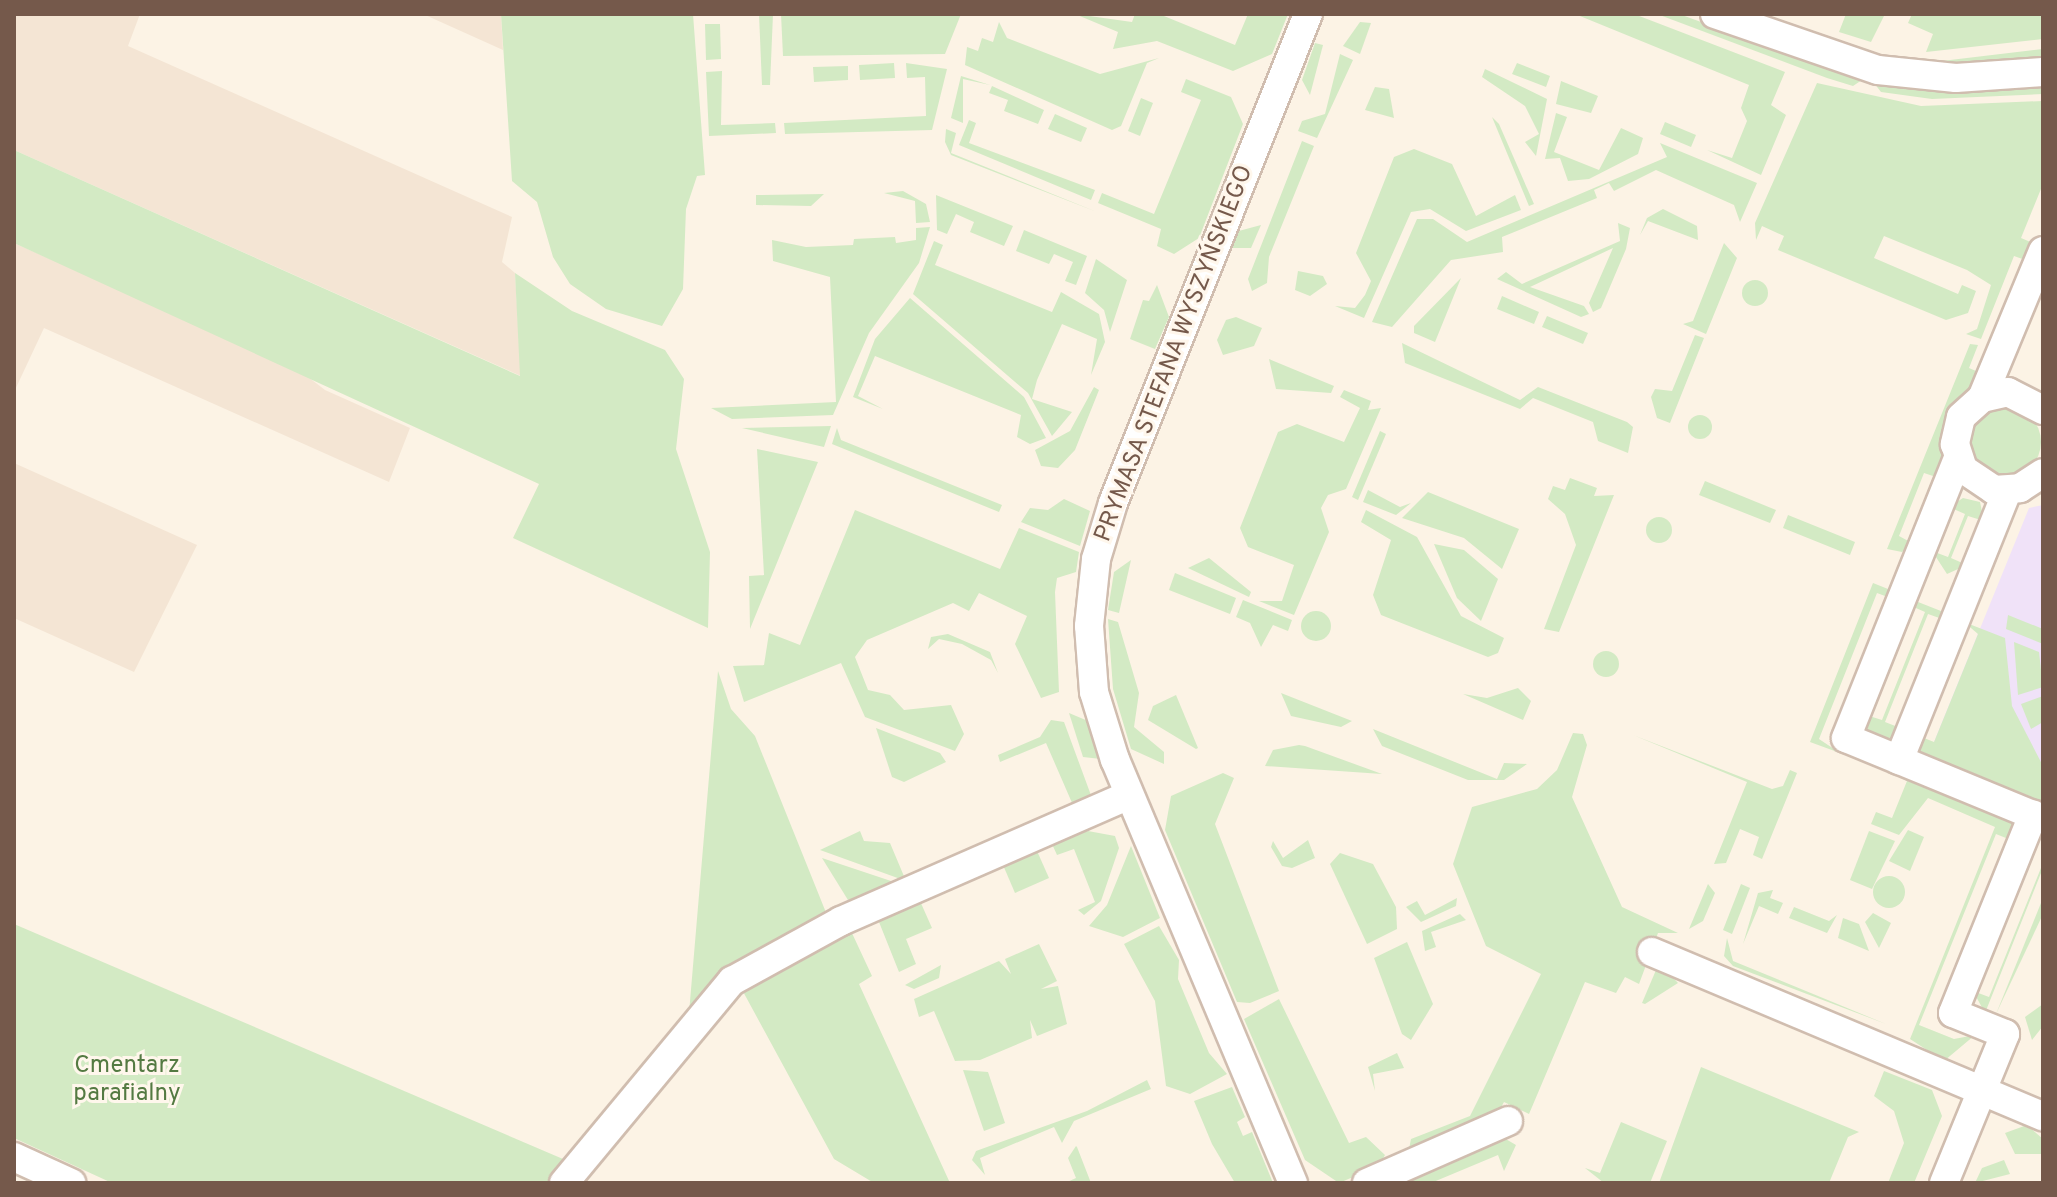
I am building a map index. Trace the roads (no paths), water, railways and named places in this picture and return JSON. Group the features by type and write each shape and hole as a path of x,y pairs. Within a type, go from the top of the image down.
{"street":[{"name":"PRYMASA STEFANA WYSZYŃSKIEGO","path":"1293,1183 1129,795 1094,692 1089,626 1096,559 1308,14"},
{"path":"1715,14 1878,70 1956,78 2043,72"},
{"path":"1944,1183 2005,1034 1953,1013 2033,815 1846,738 1958,458 1961,417 1982,398 2043,251"},
{"path":"2010,334 2038,405"},
{"path":"1982,398 2008,392 2038,405"},
{"path":"1958,458 1982,486 2007,491 2043,473"},
{"path":"1899,760 2007,491"},
{"path":"564,1183 732,981 841,921 1129,795"},
{"path":"1652,952 1984,1087 2043,1116"},
{"path":"1367,1183 1508,1121"},
{"path":"14,1157 71,1183"}],"park label":[{"name":"Cmentarz parafialny","path":"127,1081"}]}
